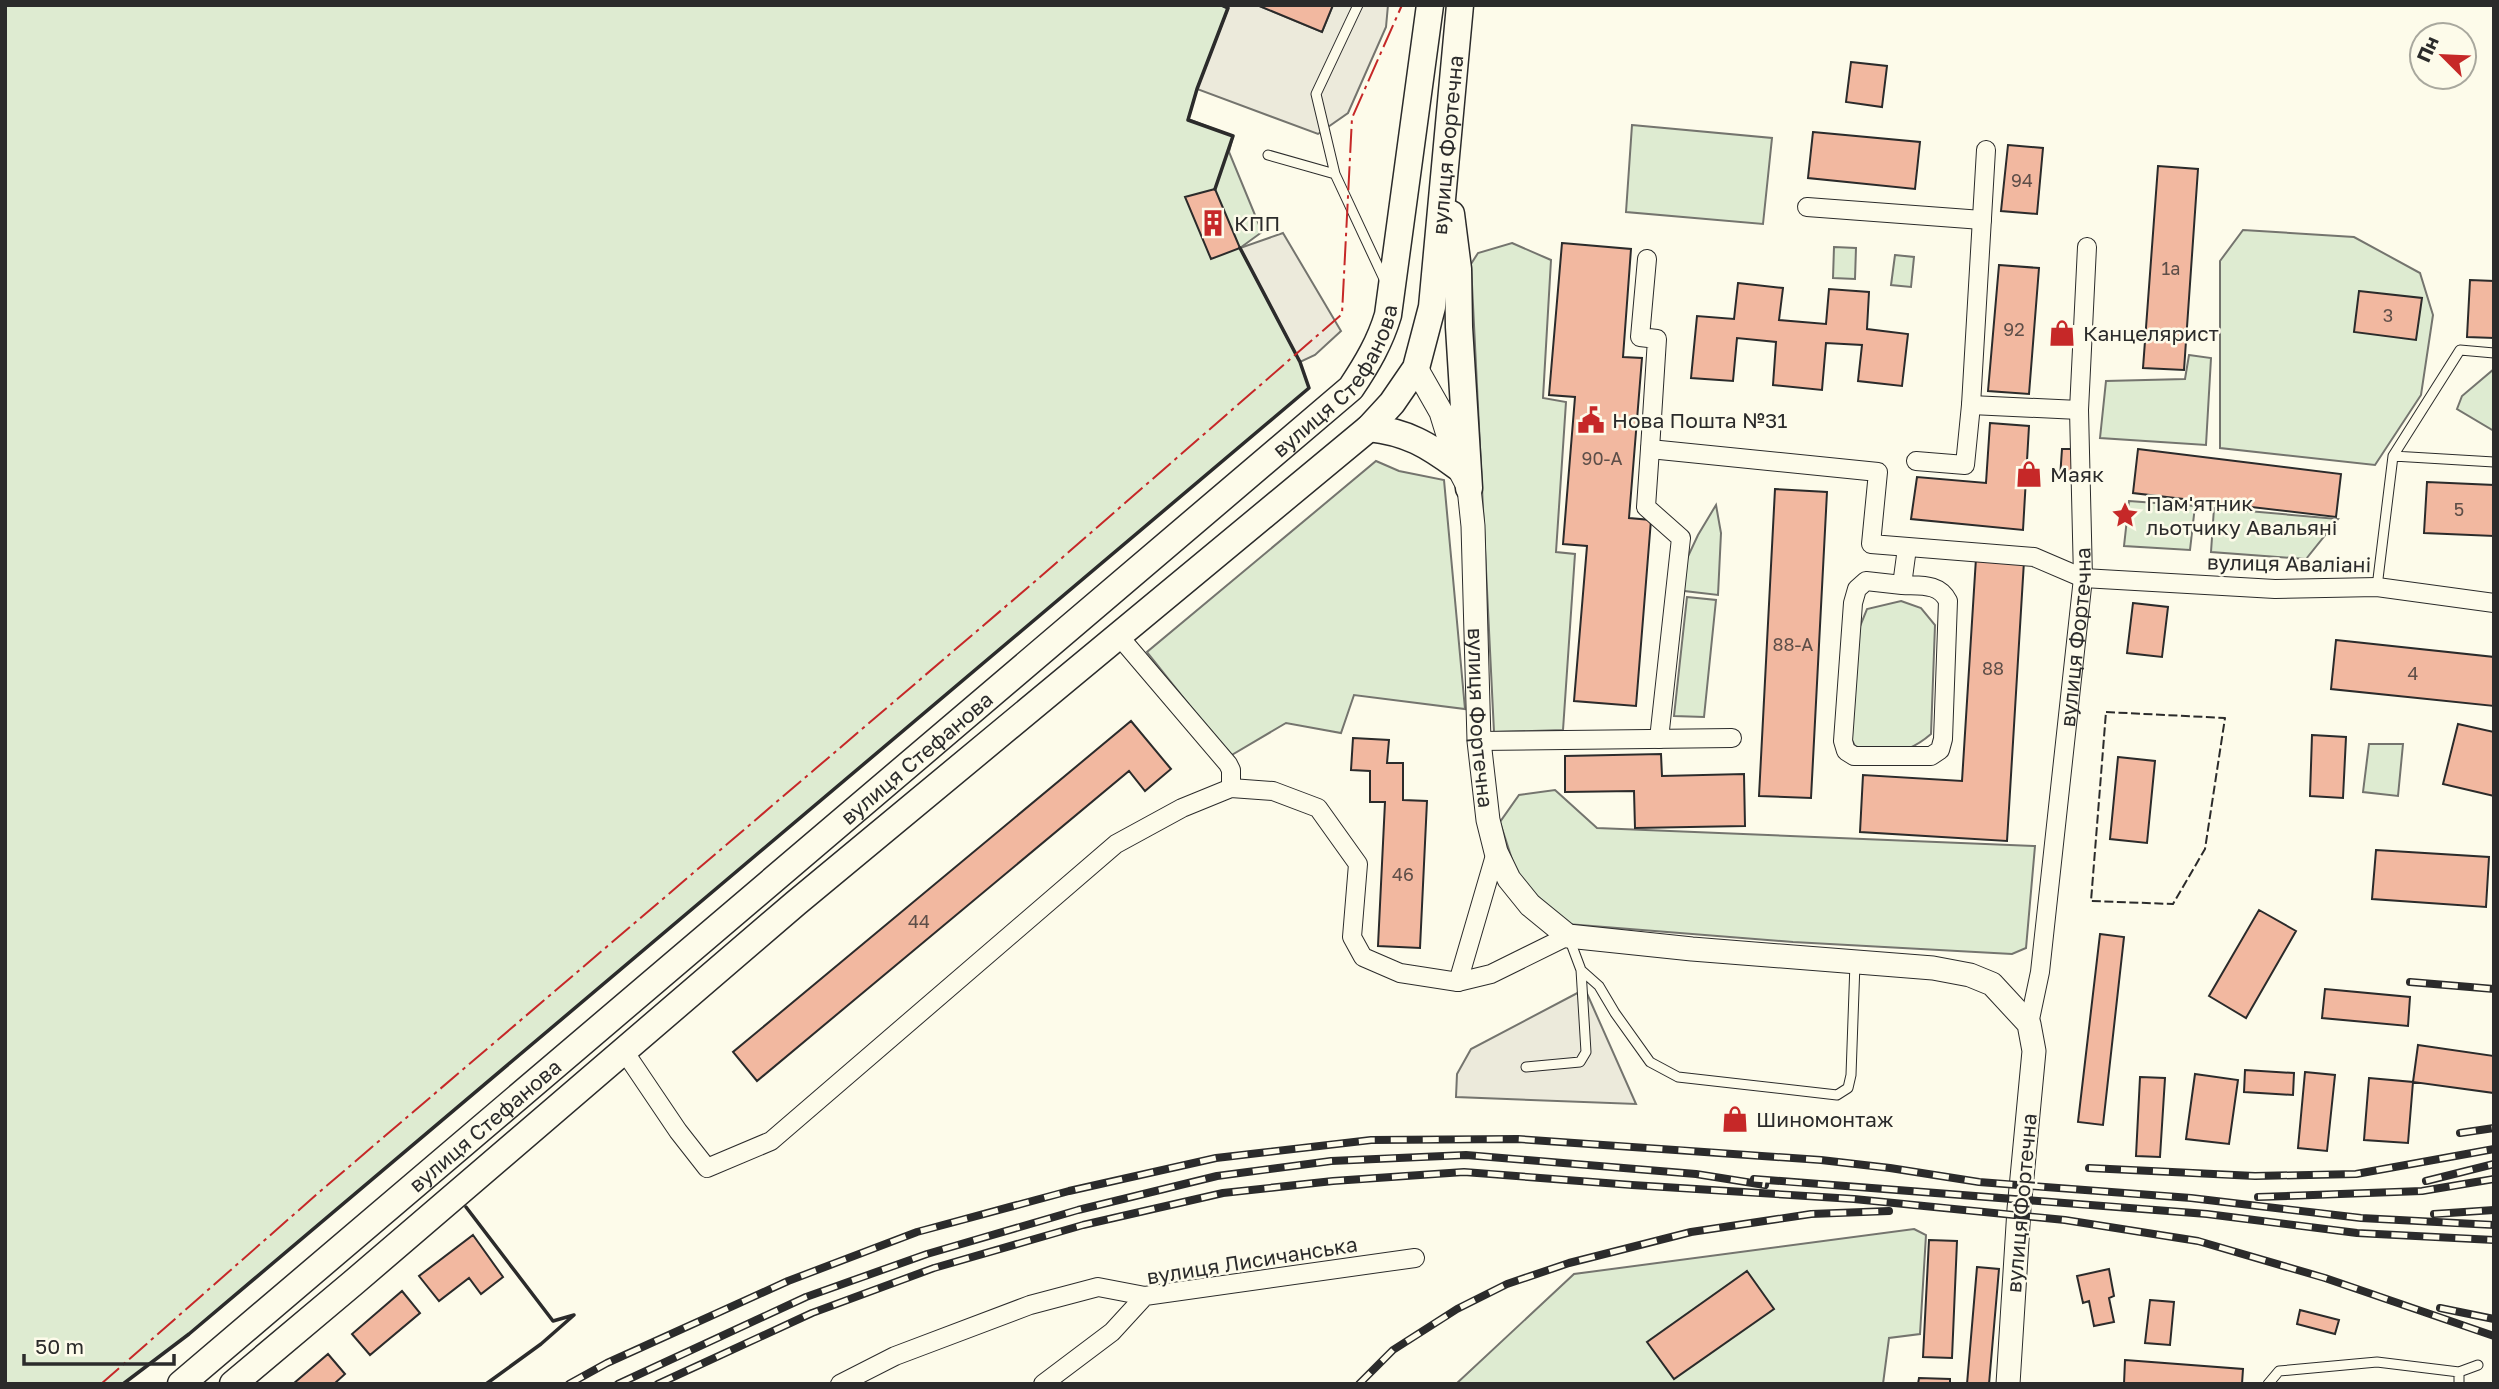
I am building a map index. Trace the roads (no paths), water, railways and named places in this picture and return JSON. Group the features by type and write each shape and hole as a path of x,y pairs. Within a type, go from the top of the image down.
{"main road":[{"name":"вулиця Стефанова","path":"181,1384 1351,388 1383,334 1392,296 1430,5"},
{"name":"вулиця Фортечна","path":"1416,368 1432,307 1460,5"},
{"path":"1444,170 1458,269 1464,477"},
{"path":"1383,334 1416,368"},
{"name":"вулиця Стефанова","path":"233,1384 817,885 1368,428 1392,403 1416,368"},
{"path":"1368,428 1392,430 1419,441 1464,477"}],"street":[{"path":"1916,461 1965,465 1986,150"},
{"path":"1807,207 1982,220"},
{"name":"вулиця Фортечна","path":"2008,1384 2019,1209 2034,1051 2029,1024 2040,972 2083,578 2079,410 2087,247"},
{"path":"1647,260 1640,337 1657,339 1646,507 1681,538 1659,739"},
{"name":"вулиця Фортечна","path":"1416,368 1441,412 1464,477 1473,526 1479,741 1488,820 1496,852 1509,880 1530,905 1568,936"},
{"path":"1971,405 2079,410"},
{"name":"вулиця Аваліані","path":"1650,449 1878,472 1871,544 2034,557 2083,578 2275,589 2377,587 2494,603"},
{"path":"1902,585 1907,548"},
{"path":"1867,582 1902,585 1937,588 1944,593 1948,601 1943,739 1940,750 1931,756 1854,756 1846,751 1843,741 1853,603 1857,589 1867,582"},
{"path":"1118,635 1228,764 1231,769 1231,788"},
{"path":"1479,741 1732,738"},
{"path":"624,1051 678,1131 707,1168 771,1141 1116,844 1182,808 1231,788 1273,790 1318,808 1358,864 1353,937 1363,957 1401,973 1458,982 1491,974 1568,936 1692,949 1933,968 1970,975 1992,984 2029,1024"},
{"path":"1458,982 1496,852"},
{"name":"вулиця Лисичанська","path":"1043,1384 1112,1332 1145,1296 1415,1258"},
{"path":"840,1384 895,1356 1030,1305 1098,1287 1145,1296"}],"lane":[{"path":"1358,5 1316,94 1335,174 1392,296"},
{"path":"1268,156 1335,174"},
{"path":"2377,587 2393,456 2460,350 2494,353"},
{"path":"2393,456 2494,463"},
{"path":"1525,1067 1580,1062 1586,1052 1581,970 1568,936"},
{"path":"1581,970 1599,986 1650,1062 1662,1070 1678,1077 1837,1095 1848,1088 1851,1075 1855,962"},
{"path":"2268,1384 2279,1371 2377,1362 2459,1372 2478,1365"},
{"path":"2459,1372 2459,1384"}],"railway":[{"path":"2410,982 2494,989"},
{"path":"2460,1133 2494,1128"},
{"path":"569,1384 607,1363 788,1281 917,1232 1069,1191 1216,1158 1371,1140 1518,1139 1821,1160 1979,1182 2191,1198 2361,1218 2494,1225"},
{"path":"2089,1168 2255,1176 2356,1174 2494,1149"},
{"path":"618,1384 806,1297 927,1254 1078,1210 1217,1176 1331,1161 1466,1155 1696,1174 1765,1185"},
{"path":"2426,1181 2494,1164"},
{"path":"658,1384 812,1313 934,1268 1083,1225 1223,1193 1333,1181 1464,1172 1854,1199 2065,1220 2198,1241 2325,1278 2494,1336"},
{"path":"1754,1179 2207,1214 2357,1233 2494,1240"},
{"path":"2258,1197 2422,1191 2494,1179"},
{"path":"2434,1214 2494,1210"},
{"path":"1359,1384 1393,1350 1457,1309 1507,1284 1569,1263 1691,1232 1811,1214 1889,1211"},
{"path":"2440,1308 2494,1319"}],"place":[{"name":"КПП","path":"1213,223"},
{"name":"Канцелярист","path":"2062,333"},
{"name":"Нова Пошта №31","path":"1591,420"},
{"name":"Маяк","path":"2029,474"},
{"name":"Пам'ятник льотчику Авальяні","path":"2125,515"},
{"name":"Шиномонтаж","path":"1735,1119"}]}
